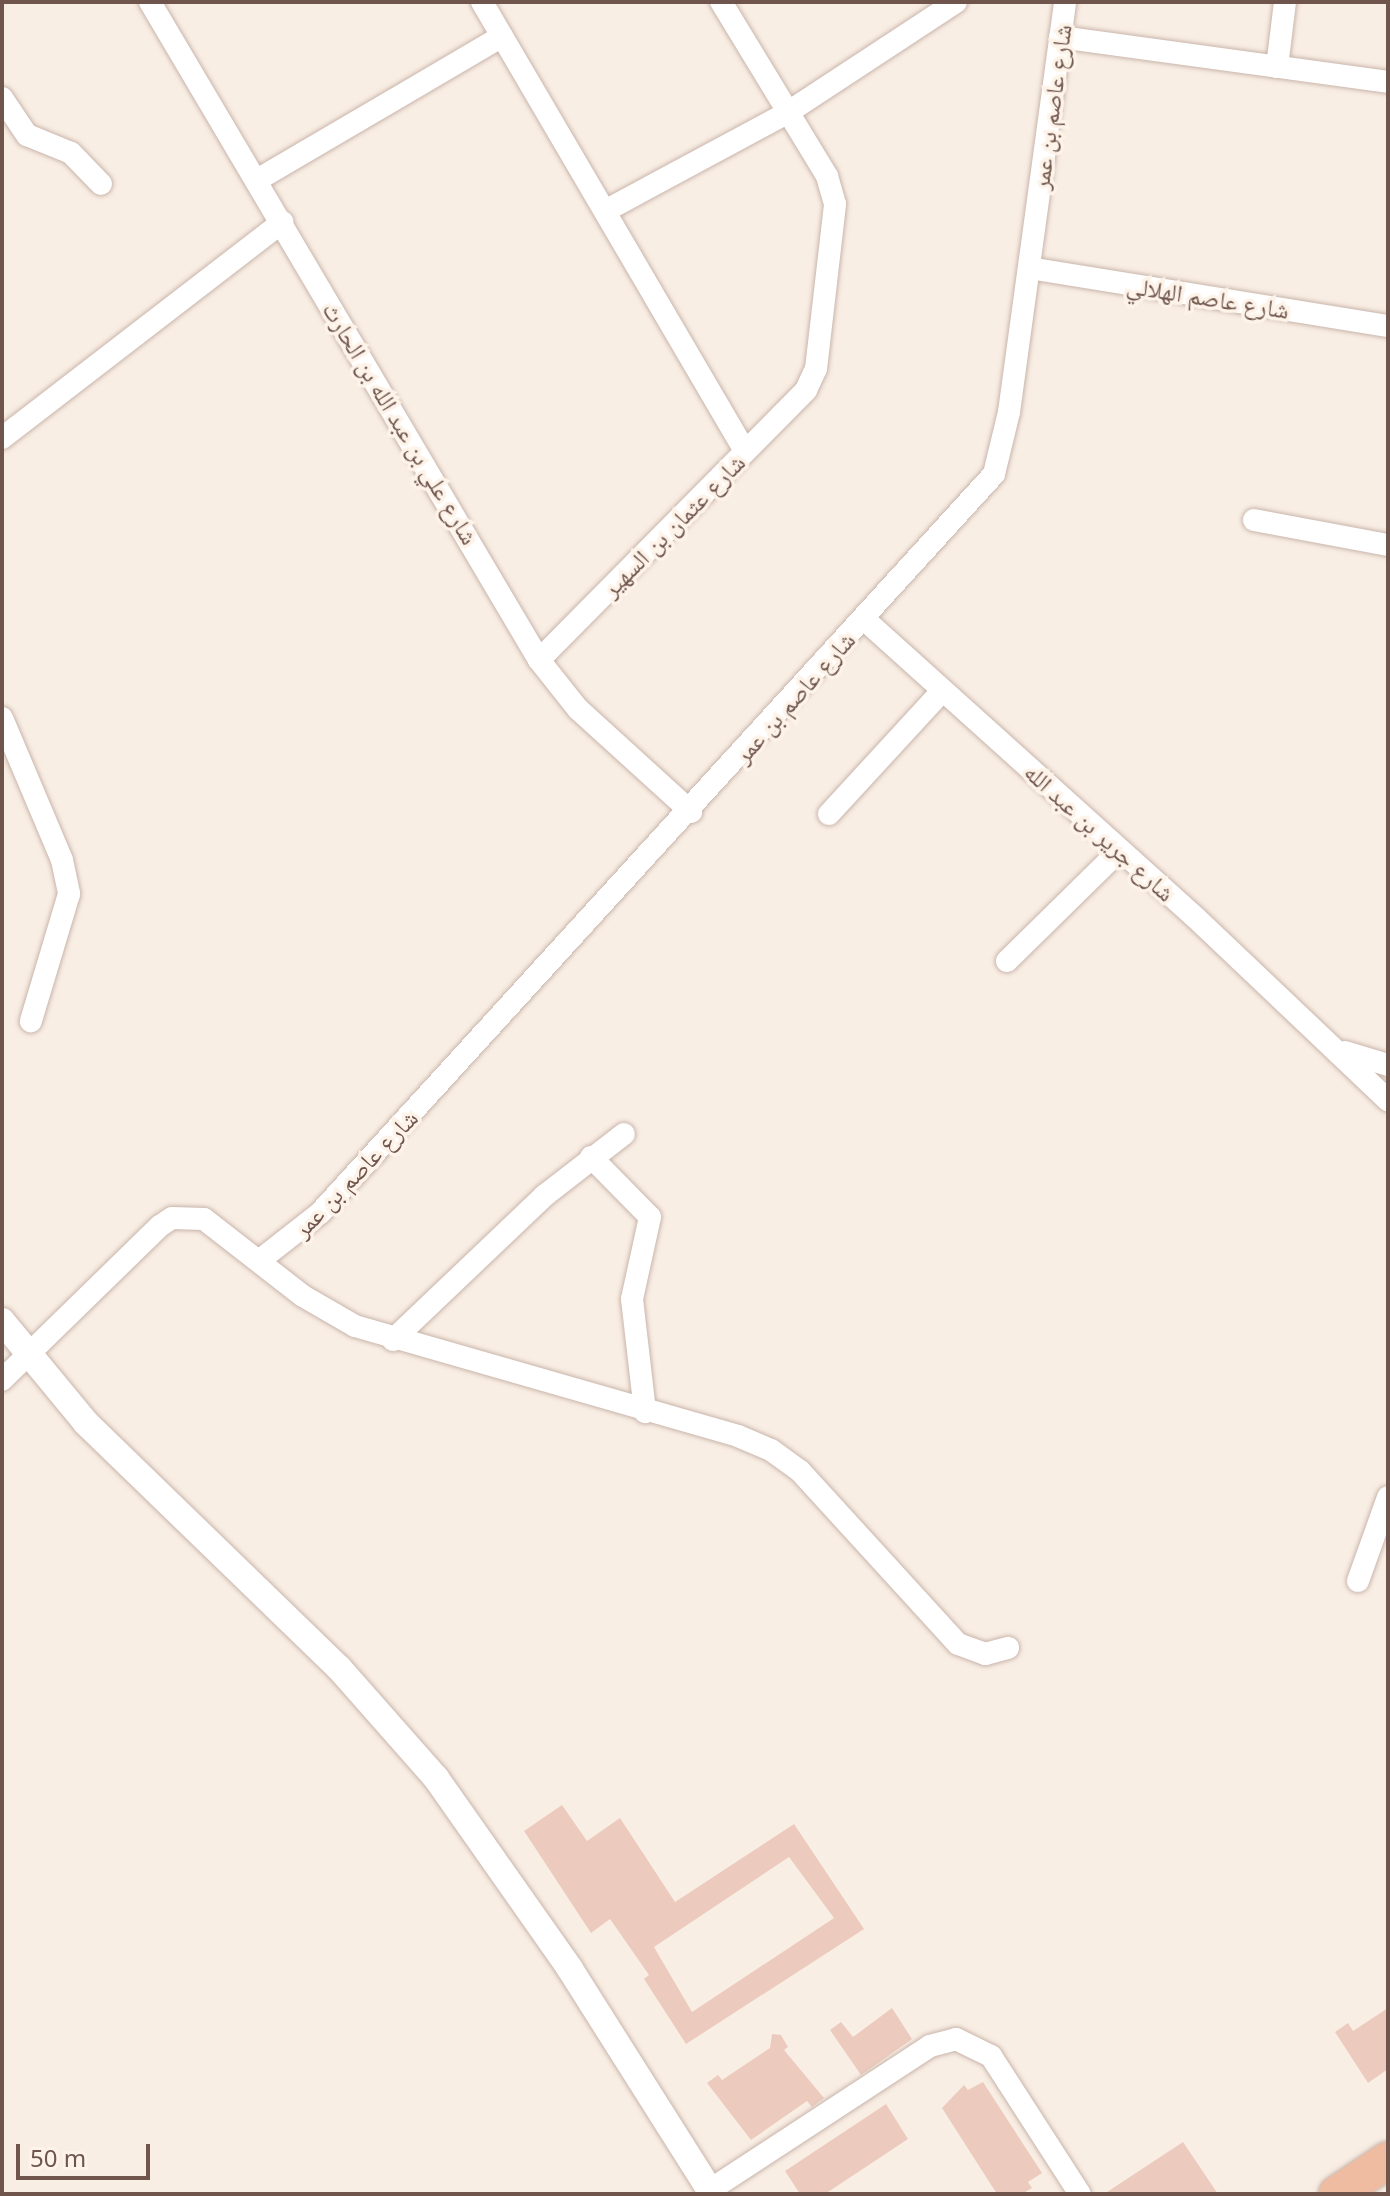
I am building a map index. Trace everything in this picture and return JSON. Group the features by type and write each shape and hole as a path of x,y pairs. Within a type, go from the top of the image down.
{"highway":[{"path":"1337,2194 1388,2160"},
{"path":"1379,2194 1388,2188"}],"street":[{"name":"شارع علي بن عبد الله بن الحارث","path":"150,2 539,660 578,709 691,812"},
{"path":"482,2 745,451"},
{"path":"721,2 787,113"},
{"path":"605,211 787,113 956,2"},
{"name":"شارع عاصم بن عمر","path":"260,1260 320,1213 691,812 994,474 1005,443 1065,2"},
{"path":"1277,67 1285,2"},
{"path":"257,180 502,36"},
{"path":"1060,37 1388,82"},
{"path":"2,98 27,135 71,153 101,184"},
{"name":"شارع عثمان بن السهير","path":"539,660 806,390 816,369 835,204 827,176 787,113"},
{"path":"2,438 282,222"},
{"name":"شارع عاصم الهلالي","path":"1029,268 1388,326"},
{"path":"1254,520 1388,545"},
{"name":"شارع جرير بن عبد الله","path":"865,620 1334,1045 1388,1100"},
{"path":"829,814 942,691"},
{"path":"2,718 62,860 69,894 31,1021"},
{"path":"1007,961 1120,850"},
{"name":"شارع جرير بن عبد الله","path":"1334,1045 1388,1065"},
{"path":"393,1340 591,1157 624,1134"},
{"path":"591,1157 650,1217 632,1299 645,1412"},
{"path":"2,1380 172,1218 204,1219 337,1318 393,1340 738,1436 771,1450 800,1471 958,1644 985,1654 1008,1648"},
{"path":"2,1321 26,1356 86,1423 339,1668 436,1778 570,1969 711,2192 930,2046 956,2039 991,2056 1080,2194"},
{"path":"1358,1581 1388,1497"}],"building":[{"path":"562,1805 587,1841 620,1818 675,1902 794,1824 864,1929 686,2044 644,1979 649,1975 610,1919 591,1933 524,1831","holes":["789,1857 834,1918 692,2012 654,1947"]},
{"path":"892,2008 912,2039 861,2075 830,2030 841,2022 853,2037"},
{"path":"1388,2008 1388,2069 1368,2083 1335,2032 1348,2023 1353,2031"},
{"path":"772,2034 781,2035 788,2047 784,2050 824,2098 812,2107 807,2101 751,2140 707,2083 718,2075 722,2080 770,2048"},
{"path":"983,2082 1042,2173 1028,2182 1032,2188 1022,2194 997,2194 942,2108 964,2085 968,2090"},
{"path":"886,2104 908,2139 825,2194 800,2194 785,2171"},
{"path":"1183,2142 1218,2194 1104,2194"}]}
